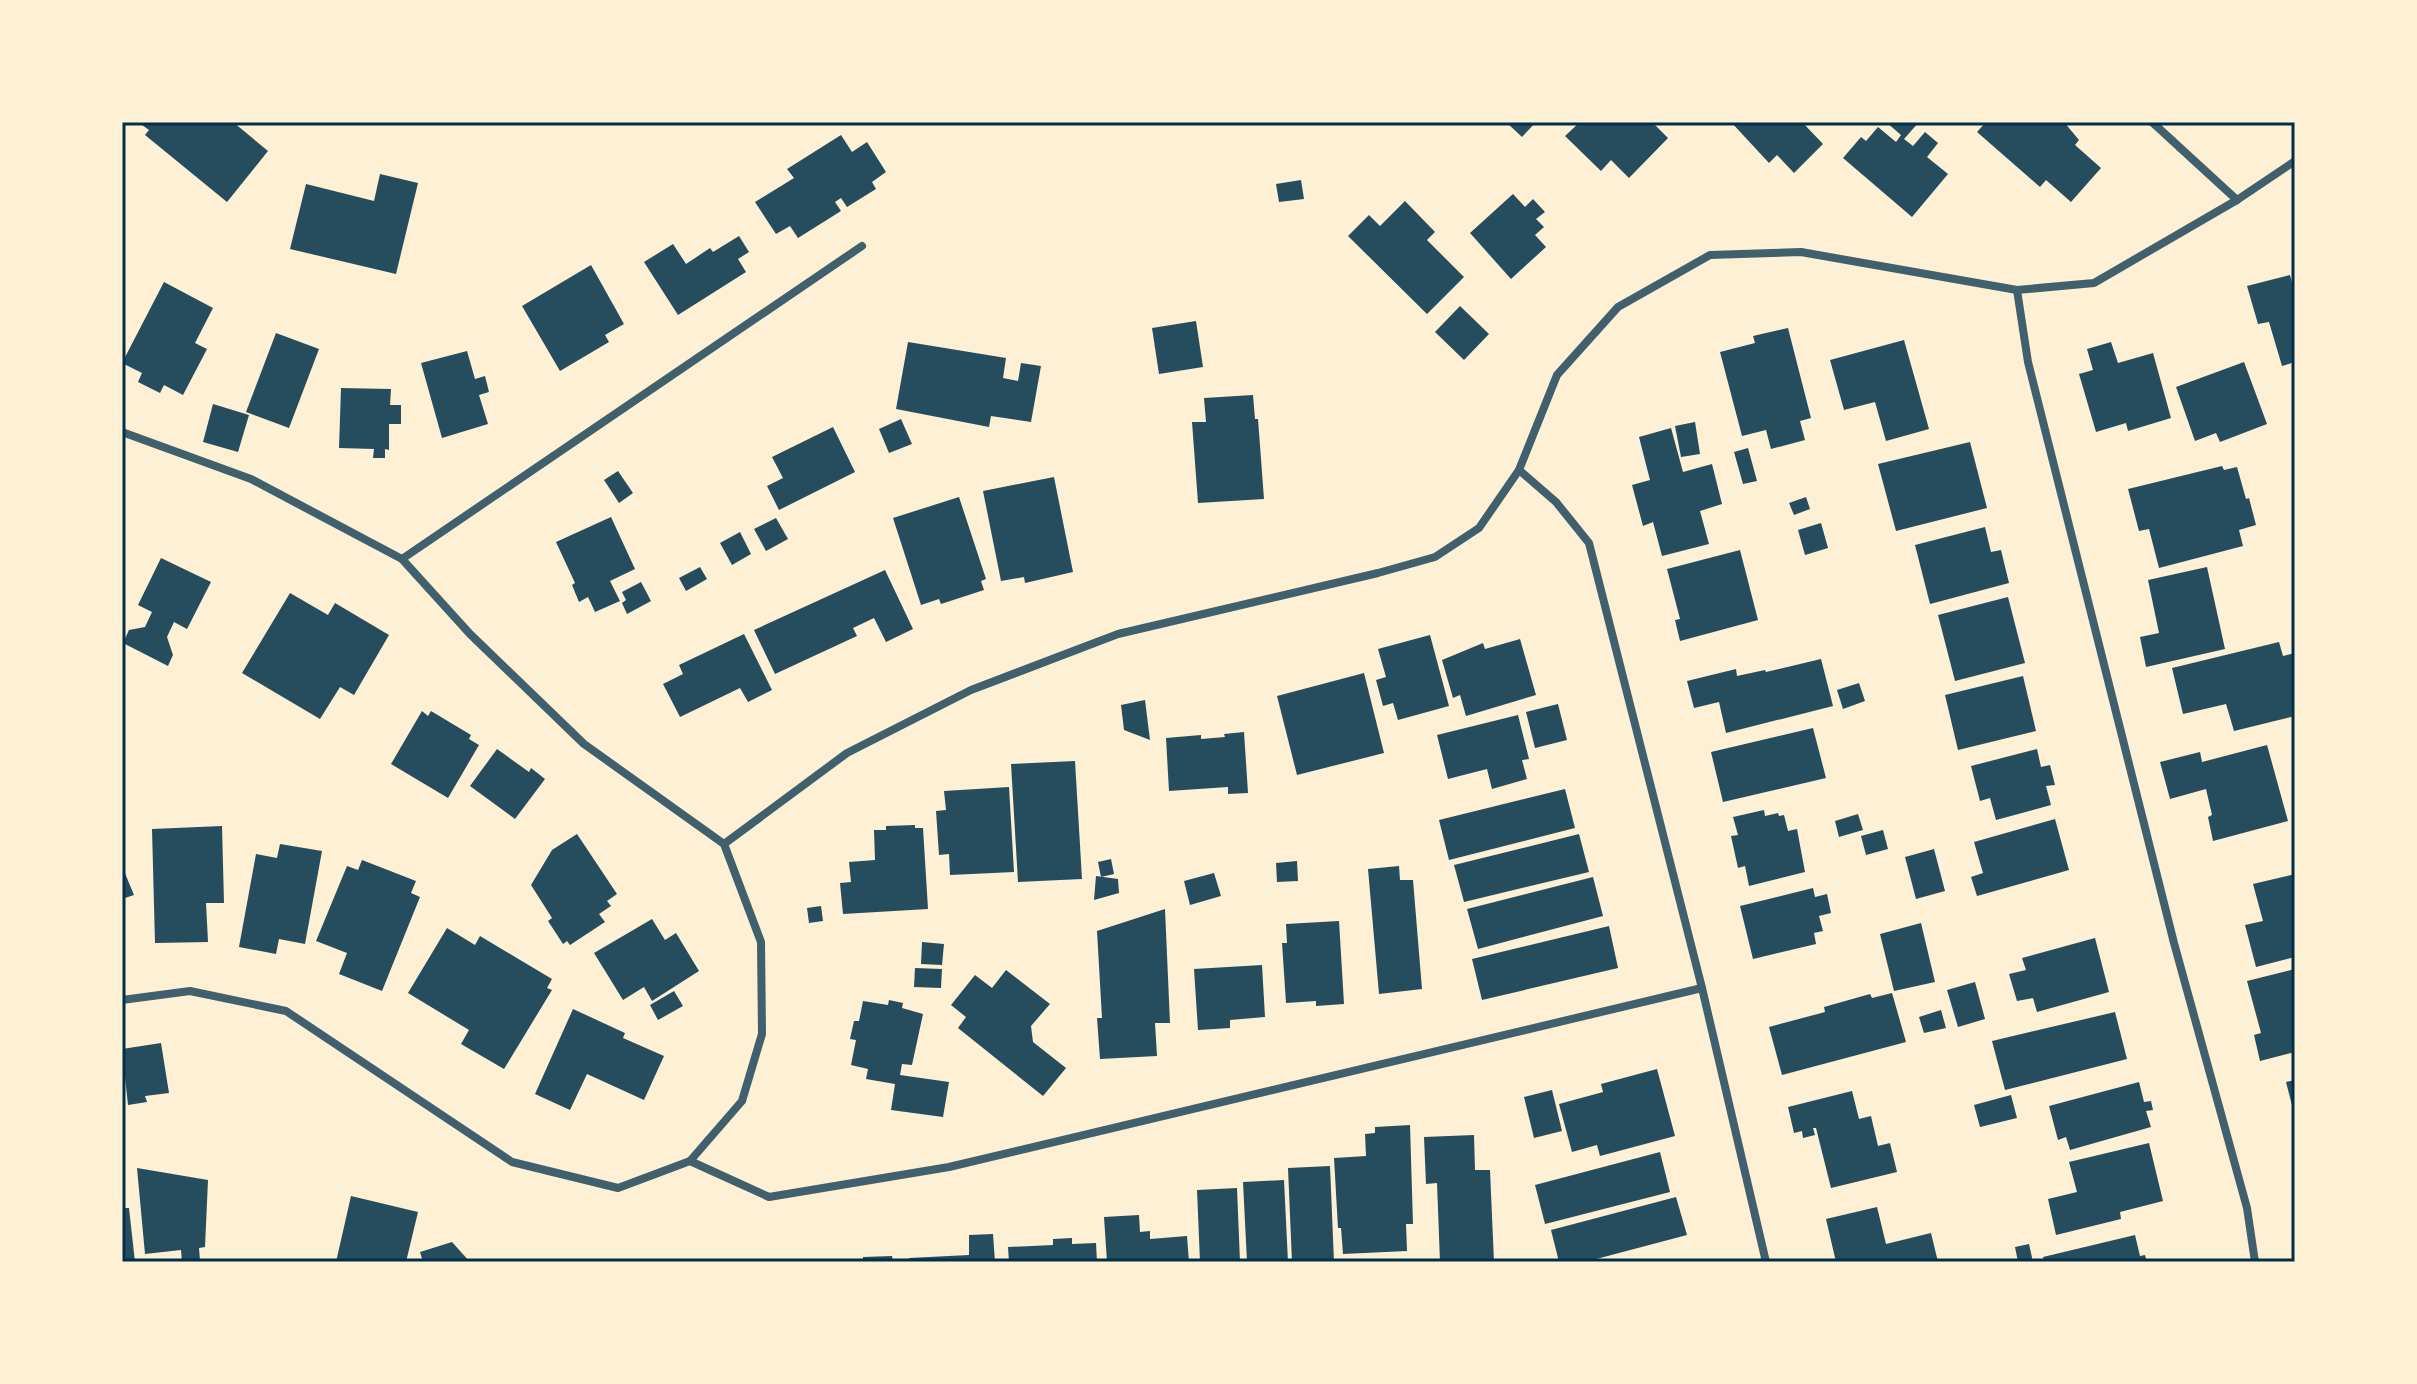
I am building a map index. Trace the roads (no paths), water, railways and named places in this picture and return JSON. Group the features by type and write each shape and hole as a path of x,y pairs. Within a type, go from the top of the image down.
{"street":[{"path":"2152,122 2237,200"},
{"path":"724,844 847,753 971,690 1118,634 1435,557 1479,528 1519,470 1557,375 1618,307 1710,255 1801,252 2017,290 2094,283 2237,200 2295,161"},
{"path":"402,559 862,246"},
{"path":"2017,290 2028,362 2174,943 2247,1208 2255,1262"},
{"path":"122,432 251,479 402,559 470,634 584,744 724,844 761,942 762,1034 742,1101 690,1161 618,1188 512,1162 286,1011 190,991 122,1000"},
{"path":"1519,470 1556,502 1589,543 1702,988 1766,1262"},
{"path":"690,1161 769,1197 949,1167 1702,988"}]}
